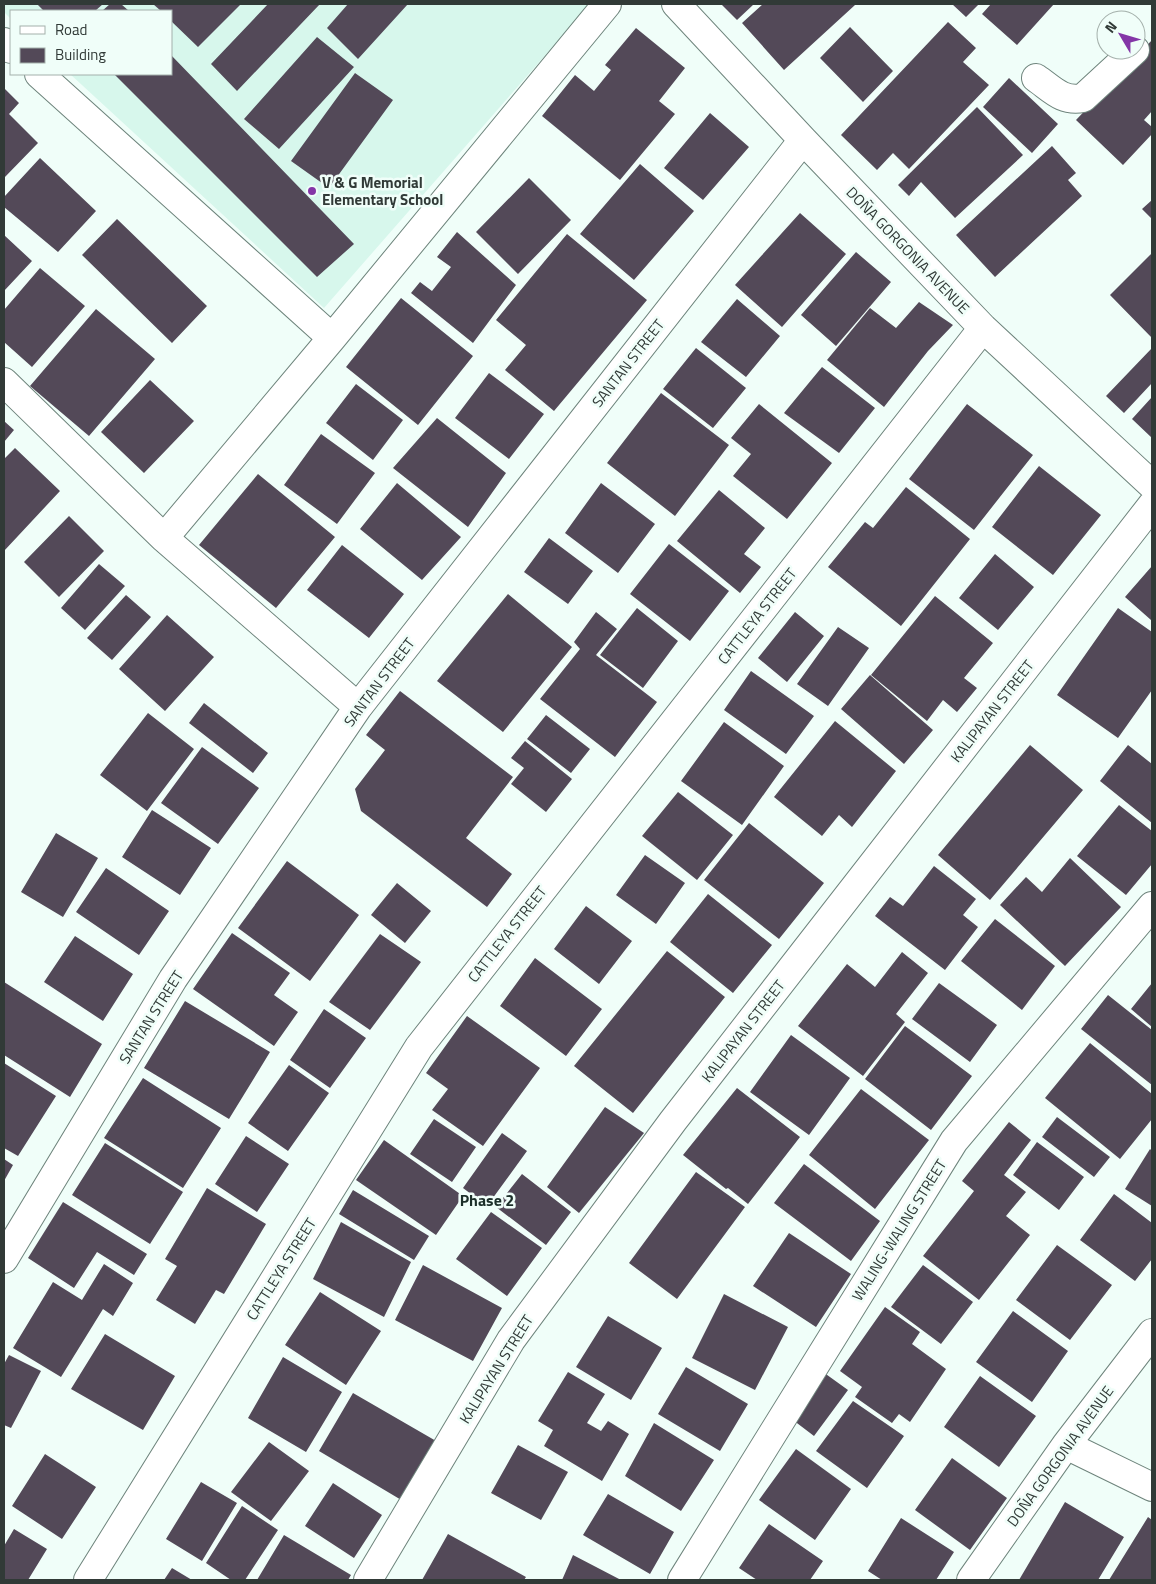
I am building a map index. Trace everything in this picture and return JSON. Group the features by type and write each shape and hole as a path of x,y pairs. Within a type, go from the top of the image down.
{"street":[{"path":"164,538 332,338 607,4"},
{"name":"DOÑA GORGONIA AVENUE","path":"676,4 983,328 1152,485"},
{"path":"1036,78 1067,99 1074,100 1083,98 1125,60"},
{"path":"40,75 332,338"},
{"name":"SANTAN STREET","path":"4,1259 173,979 358,707 803,140"},
{"name":"CATTLEYA STREET","path":"88,1580 419,1046 983,328"},
{"path":"4,382 164,538 358,707"},
{"name":"KALIPAYAN STREET","path":"368,1580 510,1340 679,1113 1152,505"},
{"name":"WALING-WALING STREET","path":"682,1580 954,1140 1152,906"},
{"name":"DOÑA GORGONIA AVENUE","path":"971,1580 1066,1445 1152,1333"},
{"path":"1066,1445 1152,1487"}],"shaded area":[{"name":"V & G Memorial Elementary School","path":"4,4 590,4 324,308 71,75 172,75 172,10 10,10 10,18 4,12"}],"building":[{"path":"37,4 103,4 96,10 43,10"},
{"path":"110,4 121,4 128,10 103,10"},
{"path":"153,4 241,4 198,47 172,22 172,10 160,10"},
{"path":"268,4 320,4 237,91 211,64"},
{"path":"348,4 408,4 358,59 327,28"},
{"path":"721,4 754,4 737,20"},
{"path":"763,4 855,5 784,70 742,23"},
{"path":"952,4 979,4 966,17"},
{"path":"991,4 1054,4 1017,45 982,14"},
{"path":"948,22 976,48 963,62 989,85 909,169 893,153 877,170 841,135"},
{"path":"850,27 893,71 863,102 820,58"},
{"path":"636,28 685,68 659,101 675,114 620,180 542,116 575,75 594,91 611,70 605,65"},
{"path":"317,37 354,67 279,149 244,119"},
{"path":"1152,40 1152,111 1144,120 1152,127 1152,134 1123,165 1076,120 1133,60 1146,60 1146,46"},
{"path":"172,56 354,244 317,277 115,75 172,75"},
{"path":"355,73 393,100 329,188 291,161"},
{"path":"1009,78 1058,124 1032,153 983,107"},
{"path":"4,88 19,103 9,114 38,143 4,178"},
{"path":"977,107 1023,155 955,218 921,182 909,196 898,185"},
{"path":"710,113 749,147 703,200 664,168"},
{"path":"1052,146 1076,173 1068,180 1082,196 995,277 956,235"},
{"path":"40,158 96,211 58,252 4,207 4,197"},
{"path":"640,164 694,211 634,280 580,234"},
{"path":"529,178 571,220 518,274 476,232"},
{"path":"1152,200 1152,219 1142,209"},
{"path":"800,213 846,254 782,327 735,285"},
{"path":"117,219 207,306 172,343 82,255"},
{"path":"457,232 516,285 473,343 411,293 420,282 432,291 451,267 437,257"},
{"path":"567,234 647,300 554,411 505,370 526,345 496,320"},
{"path":"4,235 32,261 4,291"},
{"path":"856,252 891,282 836,346 801,315"},
{"path":"1152,253 1152,338 1110,295"},
{"path":"40,268 85,306 32,367 4,342 4,310"},
{"path":"401,298 473,356 418,425 346,367"},
{"path":"737,299 780,336 746,377 701,342"},
{"path":"919,302 953,325 928,351 884,407 827,360 870,308 896,328"},
{"path":"96,309 155,359 89,436 30,386"},
{"path":"696,348 746,388 713,428 663,389"},
{"path":"1152,348 1152,383 1124,413 1106,396"},
{"path":"822,367 875,408 839,453 784,413"},
{"path":"489,373 544,414 509,459 455,418"},
{"path":"150,380 194,421 144,473 101,432"},
{"path":"356,384 403,420 373,460 326,423"},
{"path":"661,393 729,445 675,516 607,463"},
{"path":"1152,397 1152,438 1132,419"},
{"path":"759,404 832,463 787,519 733,476 751,454 731,438"},
{"path":"967,404 1033,455 974,530 909,479"},
{"path":"437,418 506,473 468,527 393,468"},
{"path":"4,421 14,430 4,442"},
{"path":"321,434 375,473 337,524 284,485"},
{"path":"15,448 60,491 4,551 4,459"},
{"path":"1039,466 1101,515 1053,575 992,527"},
{"path":"258,474 335,537 276,608 199,545"},
{"path":"397,483 461,537 422,580 360,529"},
{"path":"601,483 655,524 618,573 565,533"},
{"path":"906,487 970,539 901,626 828,567 865,522 873,528"},
{"path":"719,490 765,528 744,554 761,567 740,593 677,541"},
{"path":"69,516 104,551 59,597 24,562"},
{"path":"549,538 593,571 568,604 524,572"},
{"path":"669,544 729,591 690,641 630,594"},
{"path":"342,545 404,594 369,638 307,590"},
{"path":"995,554 1034,587 998,630 959,598"},
{"path":"99,564 125,586 85,630 61,608"},
{"path":"1152,566 1152,619 1151,620 1125,597"},
{"path":"508,594 572,647 503,732 437,681"},
{"path":"126,595 151,617 112,660 87,638"},
{"path":"935,596 993,643 964,678 977,688 957,712 943,700 927,721 871,675"},
{"path":"637,608 678,641 643,688 600,655"},
{"path":"1118,608 1152,632 1152,690 1118,738 1057,695"},
{"path":"596,612 617,629 596,655 657,702 615,757 540,699 580,649 574,642"},
{"path":"795,612 824,636 787,682 758,658"},
{"path":"167,615 214,657 165,711 119,669"},
{"path":"838,627 869,648 828,706 797,684"},
{"path":"751,671 814,716 786,754 724,710"},
{"path":"870,675 933,730 904,764 841,709"},
{"path":"400,691 513,777 466,838 512,874 487,907 361,811 355,789 385,750 366,735"},
{"path":"204,703 268,753 253,773 189,723"},
{"path":"148,713 194,749 147,811 100,775"},
{"path":"546,715 590,749 571,773 527,739"},
{"path":"835,721 896,771 852,827 839,815 822,836 774,797"},
{"path":"724,722 784,766 742,825 681,781"},
{"path":"525,741 572,779 546,812 511,784 524,768 511,758"},
{"path":"1030,745 1083,790 990,900 938,855"},
{"path":"1128,745 1152,764 1152,823 1100,781"},
{"path":"202,747 259,788 218,844 161,803"},
{"path":"678,792 733,835 697,880 642,836"},
{"path":"1119,805 1152,831 1152,864 1126,895 1077,856"},
{"path":"152,810 211,848 180,895 122,857"},
{"path":"749,823 824,883 779,939 704,880"},
{"path":"56,833 98,858 63,917 21,892"},
{"path":"645,855 685,883 656,924 616,895"},
{"path":"1070,858 1121,907 1065,966 1000,905 1026,877 1042,892"},
{"path":"287,861 359,915 310,981 238,928"},
{"path":"934,866 976,899 963,915 978,927 945,970 875,916 890,897 903,906"},
{"path":"106,868 169,911 139,955 76,912"},
{"path":"397,883 431,911 405,943 371,915"},
{"path":"708,894 772,945 733,993 670,942"},
{"path":"586,906 632,941 599,984 554,949"},
{"path":"995,919 1055,966 1022,1010 961,961"},
{"path":"232,933 290,973 274,995 298,1012 274,1046 193,989"},
{"path":"380,934 421,962 370,1030 329,1002"},
{"path":"75,936 133,974 103,1021 44,982"},
{"path":"667,951 725,997 633,1113 574,1066"},
{"path":"902,952 928,973 896,1014 905,1022 863,1076 798,1026 847,964 875,987"},
{"path":"535,958 602,1009 566,1056 500,1006"},
{"path":"4,982 102,1044 70,1097 4,1055"},
{"path":"939,983 997,1025 970,1062 912,1019"},
{"path":"1152,983 1152,1027 1131,1009"},
{"path":"1108,995 1152,1030 1152,1085 1081,1029"},
{"path":"185,1001 270,1052 229,1119 144,1068"},
{"path":"324,1009 366,1038 330,1088 290,1060"},
{"path":"467,1016 540,1068 483,1146 432,1110 448,1089 426,1073"},
{"path":"905,1026 972,1076 931,1130 865,1079"},
{"path":"791,1035 850,1078 809,1135 750,1092"},
{"path":"1090,1043 1152,1094 1152,1119 1120,1159 1045,1098"},
{"path":"4,1063 56,1096 18,1156 4,1148"},
{"path":"289,1065 329,1093 288,1151 248,1123"},
{"path":"143,1078 221,1128 183,1188 104,1138"},
{"path":"737,1088 800,1137 748,1204 683,1155"},
{"path":"861,1089 929,1140 875,1209 809,1155"},
{"path":"605,1107 644,1133 579,1213 547,1187"},
{"path":"1057,1117 1110,1157 1094,1177 1042,1137"},
{"path":"434,1119 476,1147 452,1182 410,1154"},
{"path":"1009,1122 1031,1140 1004,1175 1026,1192 1006,1216 1030,1235 979,1300 923,1256 974,1191 962,1181"},
{"path":"502,1133 527,1151 487,1206 463,1188"},
{"path":"246,1136 289,1164 257,1212 215,1184"},
{"path":"384,1140 463,1196 436,1235 356,1180"},
{"path":"1037,1142 1084,1177 1059,1210 1013,1175"},
{"path":"105,1143 183,1192 150,1244 72,1195"},
{"path":"1150,1149 1152,1151 1152,1206 1125,1189"},
{"path":"4,1159 13,1165 4,1181"},
{"path":"804,1164 880,1221 851,1261 774,1203"},
{"path":"696,1172 745,1207 677,1299 629,1263"},
{"path":"522,1174 571,1212 546,1245 496,1207"},
{"path":"207,1188 266,1224 224,1294 216,1290 195,1324 156,1300 177,1266 165,1259"},
{"path":"353,1190 429,1236 414,1260 339,1214"},
{"path":"1114,1194 1152,1223 1152,1259 1135,1281 1080,1240"},
{"path":"63,1202 147,1254 134,1275 97,1252 74,1288 28,1258"},
{"path":"491,1212 542,1248 507,1296 456,1259"},
{"path":"341,1222 411,1262 384,1317 313,1279"},
{"path":"789,1233 851,1274 816,1327 753,1286"},
{"path":"1057,1245 1112,1285 1070,1340 1016,1300"},
{"path":"104,1264 133,1283 113,1316 103,1309 61,1377 13,1348 53,1282 82,1300"},
{"path":"423,1265 502,1308 473,1361 395,1320"},
{"path":"923,1265 973,1302 941,1344 891,1307"},
{"path":"320,1292 381,1331 346,1385 285,1345"},
{"path":"724,1294 788,1327 755,1390 692,1358"},
{"path":"885,1307 920,1332 912,1344 946,1369 910,1422 899,1414 892,1423 855,1397 862,1387 840,1371"},
{"path":"1013,1311 1068,1351 1032,1402 976,1362"},
{"path":"608,1316 662,1348 631,1400 576,1367"},
{"path":"105,1334 175,1376 143,1430 71,1389"},
{"path":"9,1355 41,1371 11,1428 4,1425 4,1364"},
{"path":"283,1357 342,1392 306,1452 248,1418"},
{"path":"686,1367 748,1404 720,1451 658,1414"},
{"path":"568,1372 605,1394 587,1423 601,1431 608,1421 629,1434 602,1481 544,1446 553,1430 538,1421"},
{"path":"823,1372 848,1390 814,1436 789,1417"},
{"path":"980,1376 1036,1416 999,1467 944,1427"},
{"path":"353,1393 443,1445 408,1504 319,1451"},
{"path":"853,1401 904,1436 867,1488 816,1451"},
{"path":"654,1423 714,1460 681,1511 625,1476"},
{"path":"269,1442 309,1471 271,1521 231,1492"},
{"path":"518,1445 568,1472 541,1520 491,1493"},
{"path":"796,1449 851,1489 815,1540 759,1500"},
{"path":"45,1454 96,1487 62,1539 12,1506"},
{"path":"952,1458 1007,1498 970,1550 915,1510"},
{"path":"201,1482 237,1503 202,1561 166,1539"},
{"path":"333,1483 382,1515 354,1558 305,1526"},
{"path":"608,1494 674,1532 650,1574 583,1535"},
{"path":"1065,1502 1124,1537 1098,1580 1019,1580"},
{"path":"242,1506 278,1530 245,1580 231,1580 206,1563"},
{"path":"1148,1517 1152,1520 1152,1580 1109,1580"},
{"path":"901,1518 954,1552 936,1580 882,1580 868,1571"},
{"path":"769,1524 823,1561 810,1580 757,1580 739,1568"},
{"path":"14,1529 47,1549 28,1580 4,1580 4,1546"},
{"path":"448,1534 526,1577 524,1580 422,1580"},
{"path":"284,1535 351,1575 348,1580 257,1580"},
{"path":"573,1555 621,1580 562,1580"},
{"path":"172,1568 192,1580 164,1580"}],"place":[{"name":"V & G Memorial Elementary School","path":"312,191"}],"district":[{"name":"Phase 2","path":"487,1200"}]}
